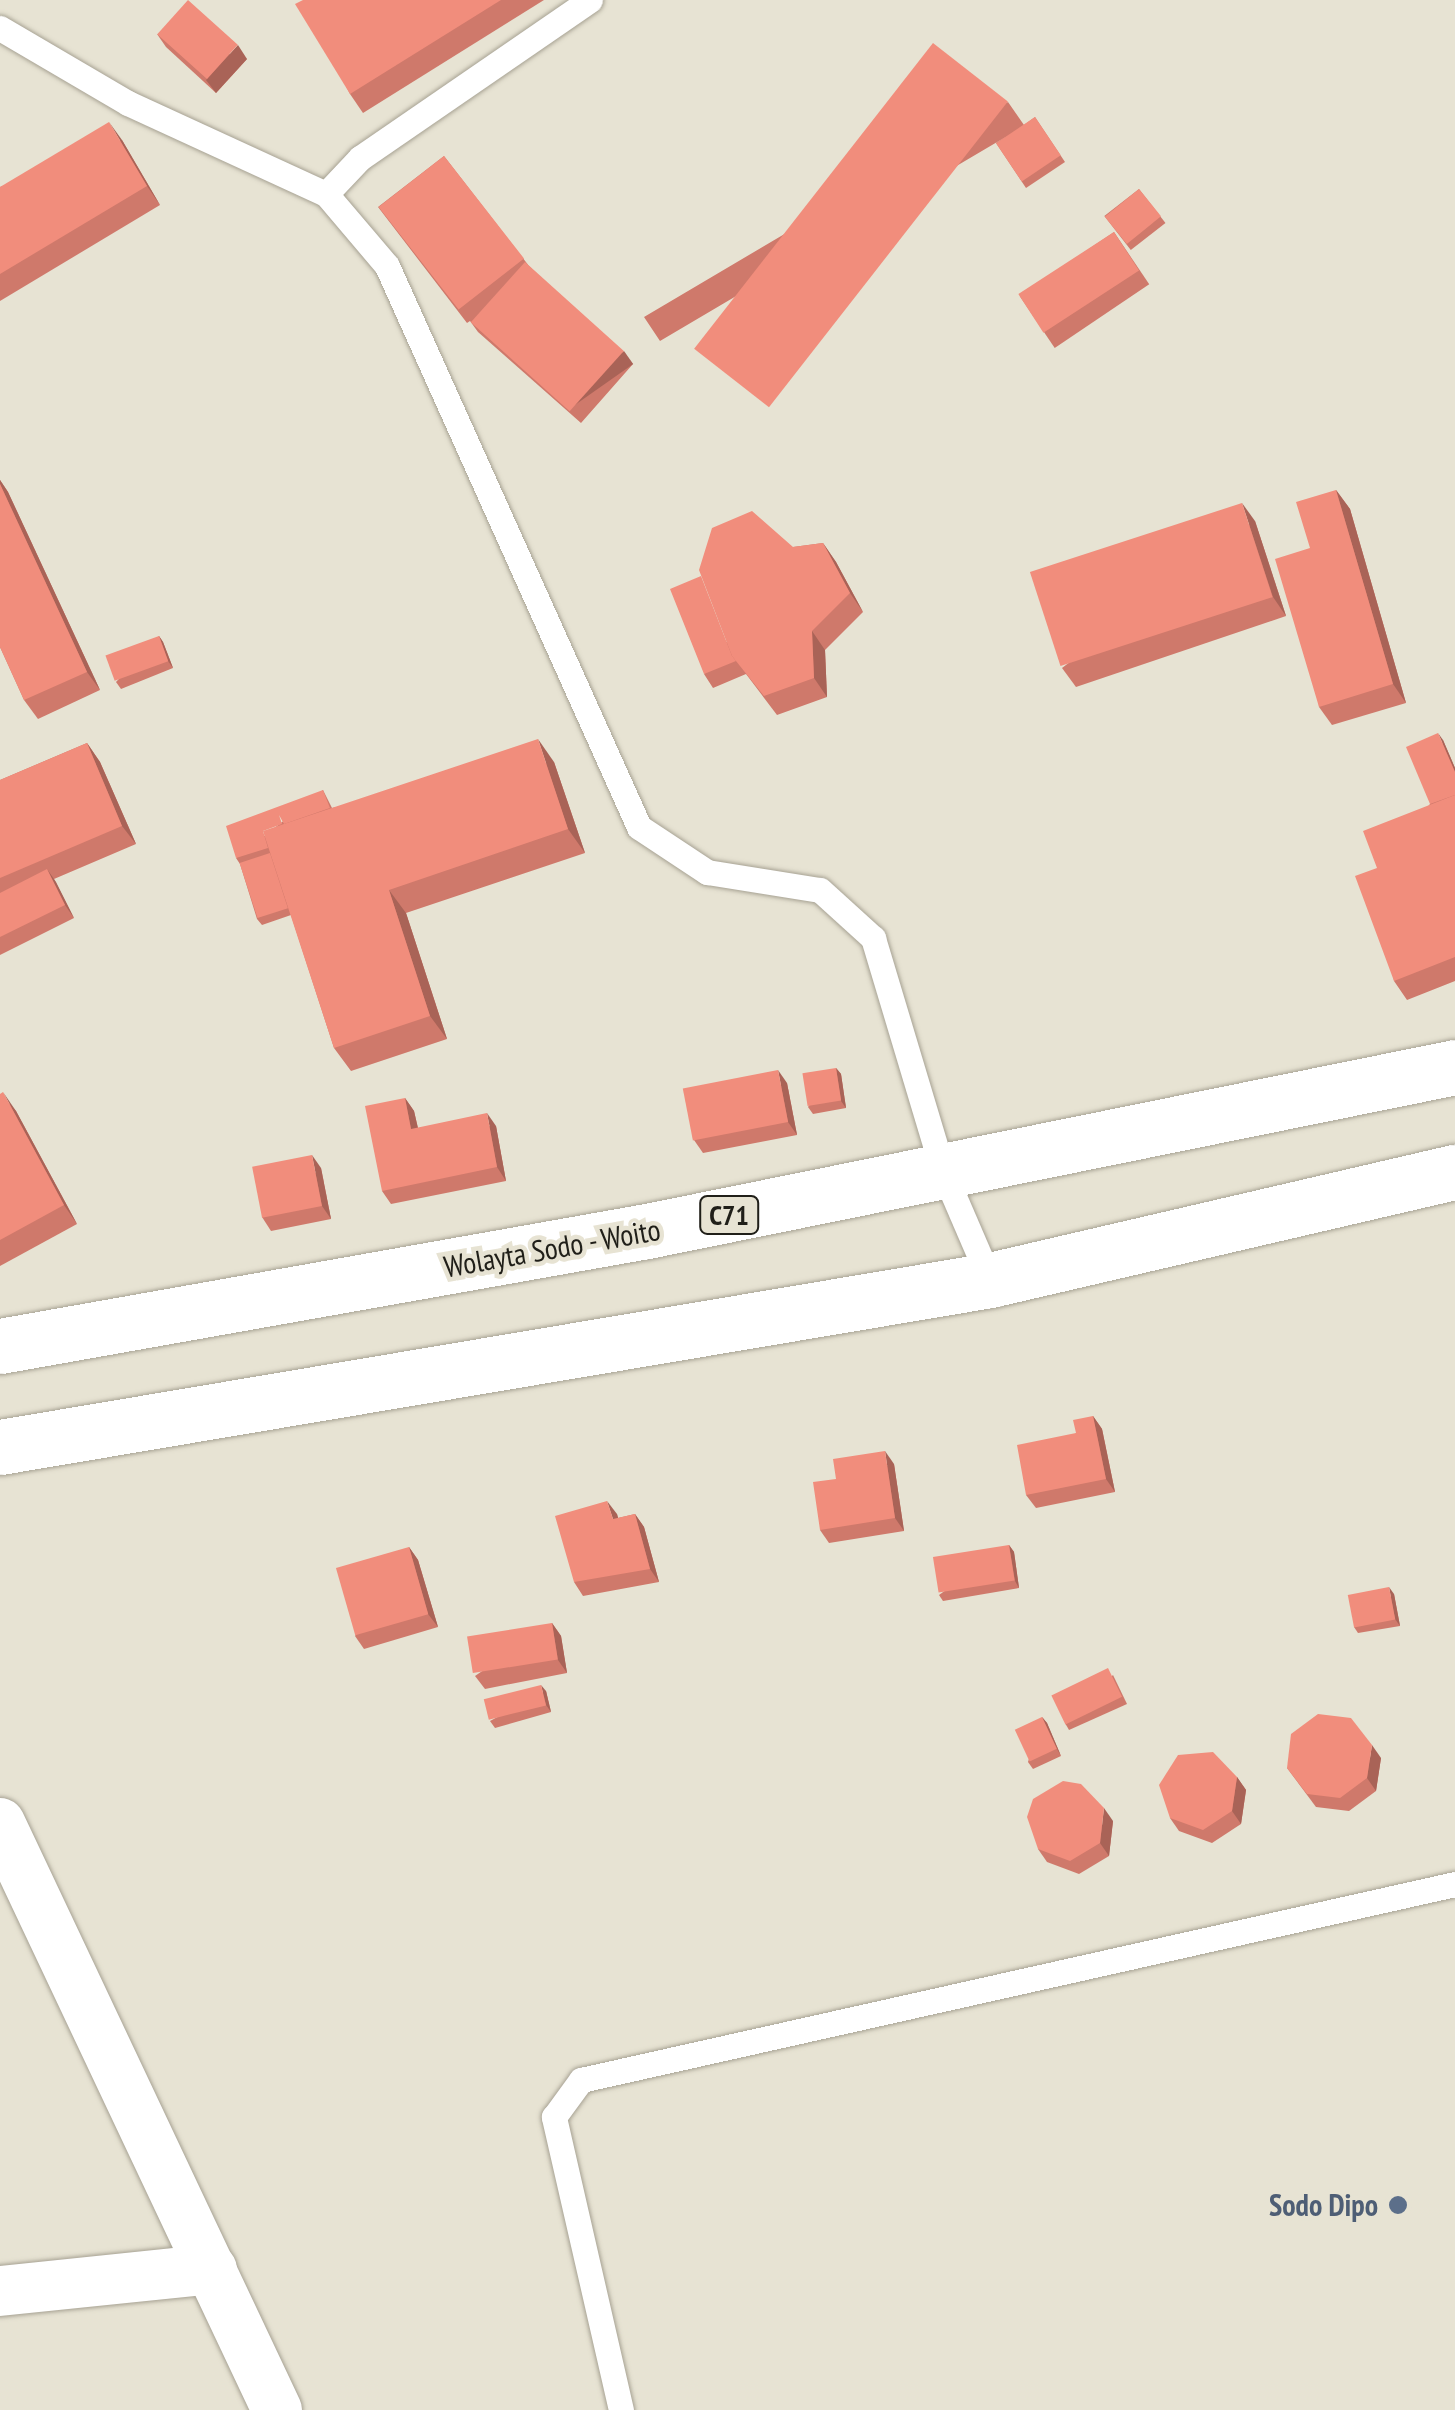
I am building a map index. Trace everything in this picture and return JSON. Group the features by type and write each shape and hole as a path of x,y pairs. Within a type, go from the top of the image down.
{"highway":[{"name":"Wolayta Sodo - Woito","path":"0,1346 943,1171 1455,1068"},
{"path":"0,1447 990,1280 1455,1172"}],"street":[{"path":"0,1823 277,2410"},
{"path":"0,2291 212,2269"}],"lane":[{"path":"326,194 360,158 590,0"},
{"path":"0,28 128,103 326,194 386,266 639,828 707,872 820,890 873,938 943,1171 990,1280"},
{"path":"621,2410 554,2117 581,2080 1455,1884"}],"building":[{"path":"188,0 238,45 207,79 157,34"},
{"path":"303,0 501,0 350,94 295,4"},
{"path":"933,43 1008,101 769,407 694,349"},
{"path":"1035,117 1061,155 1022,181 996,143"},
{"path":"109,122 147,186 0,274 0,187"},
{"path":"444,156 524,258 459,310 379,207"},
{"path":"1139,189 1161,216 1127,244 1105,217"},
{"path":"1114,232 1139,271 1043,333 1018,294"},
{"path":"525,262 624,351 570,411 471,322"},
{"path":"0,484 87,672 24,700 0,647"},
{"path":"1336,490 1393,684 1319,707 1275,559 1310,548 1296,502"},
{"path":"1242,503 1273,597 1061,666 1030,572"},
{"path":"752,511 793,547 823,543 850,593 812,631 814,678 764,696 732,656 699,570 712,528"},
{"path":"701,576 736,661 704,674 670,589"},
{"path":"159,636 168,661 115,681 105,655"},
{"path":"1438,733 1455,772 1455,795 1430,804 1406,747"},
{"path":"538,739 568,829 389,890 430,1016 334,1048 263,831"},
{"path":"87,743 122,826 0,878 0,780"},
{"path":"323,790 330,808 284,824 279,815 282,824 263,831 268,848 236,858 226,826"},
{"path":"1455,795 1455,957 1394,981 1355,876 1377,868 1363,831"},
{"path":"270,853 288,908 257,918 240,863"},
{"path":"47,869 65,905 0,937 0,893"},
{"path":"836,1068 841,1101 808,1106 802,1073"},
{"path":"778,1070 788,1122 693,1141 683,1089"},
{"path":"3,1092 64,1205 0,1240 0,1094"},
{"path":"405,1098 411,1129 487,1113 497,1167 382,1191 365,1106"},
{"path":"312,1155 322,1206 262,1218 252,1167"},
{"path":"1093,1416 1106,1479 1026,1495 1017,1445 1076,1433 1073,1420"},
{"path":"885,1451 895,1518 820,1530 813,1482 836,1479 833,1459"},
{"path":"607,1501 613,1519 635,1514 650,1569 574,1582 555,1516"},
{"path":"1009,1545 1015,1581 939,1593 933,1557"},
{"path":"409,1547 428,1614 355,1635 336,1568"},
{"path":"1389,1587 1395,1619 1354,1627 1348,1595"},
{"path":"552,1623 558,1660 473,1673 467,1636"},
{"path":"1108,1668 1122,1697 1065,1724 1051,1696"},
{"path":"541,1685 546,1705 489,1720 484,1699"},
{"path":"1318,1714 1351,1718 1372,1745 1367,1778 1340,1798 1307,1794 1287,1768 1291,1734"},
{"path":"1042,1717 1057,1749 1030,1761 1015,1730"},
{"path":"1213,1752 1237,1777 1232,1811 1203,1830 1170,1818 1159,1785 1178,1755"},
{"path":"1063,1781 1081,1784 1104,1808 1100,1843 1070,1861 1038,1849 1027,1817 1033,1799"}],"place":[{"name":"Sodo Dipo","path":"1398,2205"}]}
